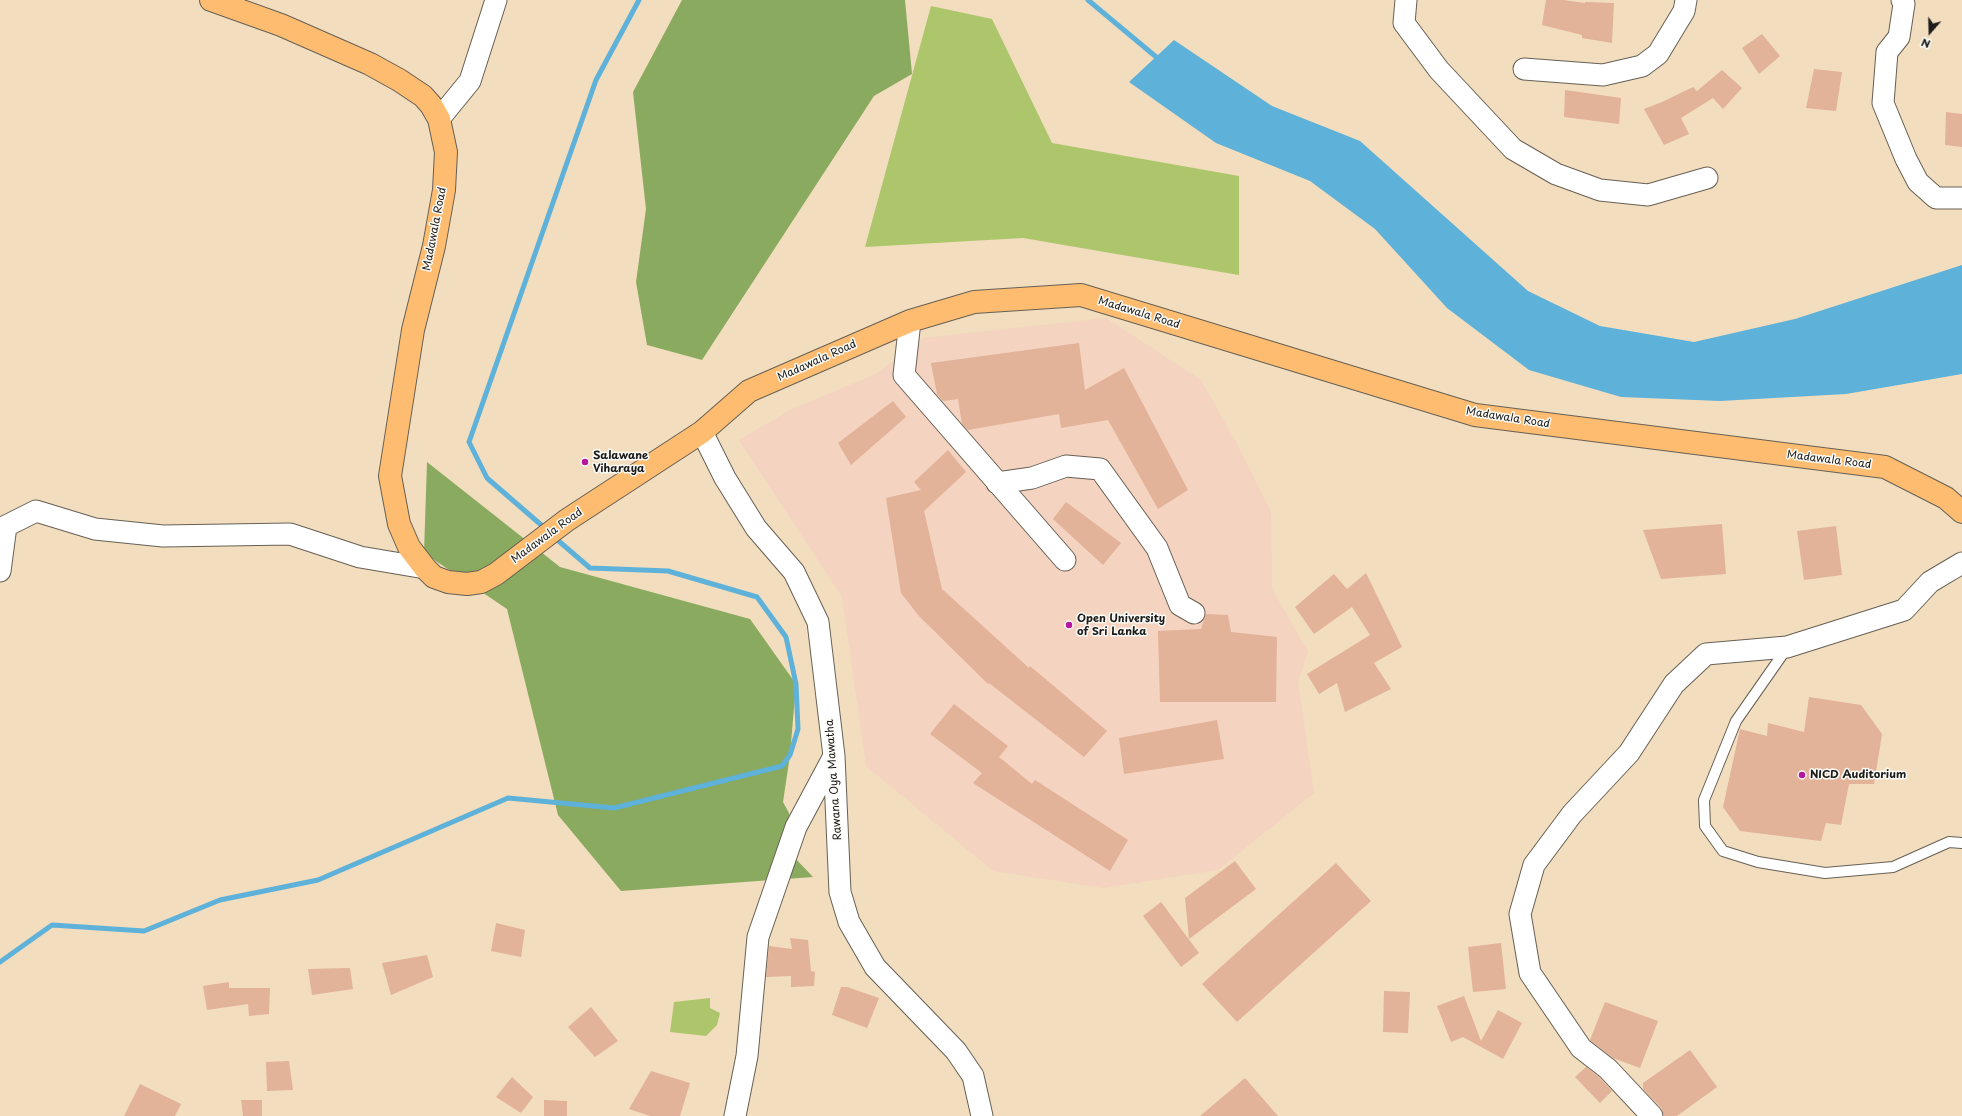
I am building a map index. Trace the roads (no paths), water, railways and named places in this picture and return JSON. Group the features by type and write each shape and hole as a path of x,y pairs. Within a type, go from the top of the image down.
{"main road":[{"name":"Madawala Road","path":"211,0 281,25 370,64 399,80 423,96 431,105 439,119 446,152 444,190 434,246 413,330 390,476 399,524 409,547 434,577 448,582 467,584 481,582 496,574 567,520 702,432 749,391 910,321 974,302 1080,295 1475,415 1885,467 1946,498 1962,512"}],"street":[{"path":"439,119 470,80 496,0"},
{"path":"1406,0 1404,23 1439,70 1514,149 1538,164 1556,174 1600,190 1648,195 1707,178"},
{"path":"1524,69 1604,75 1642,66 1658,54 1684,11 1686,0"},
{"path":"1902,0 1904,4 1898,36 1887,52 1883,103 1906,159 1918,182 1936,198 1962,198"},
{"path":"910,321 904,375 1065,560"},
{"name":"Rawana Oya Mawatha","path":"702,432 725,478 756,528 794,572 818,622 834,756 840,892 850,922 875,967 956,1051 973,1076 982,1116"},
{"path":"997,483 1032,478 1066,466 1100,469 1157,548 1180,605 1194,613"},
{"path":"0,571 6,526 36,511 95,529 163,536 290,534 360,557 425,568"},
{"path":"1652,1116 1608,1069 1582,1048 1530,973 1520,914 1534,865 1572,814 1629,753 1674,684 1706,654 1787,647 1904,610 1930,582 1962,563"},
{"path":"735,1116 747,1056 758,937 796,827 834,756"}],"lane":[{"path":"1787,647 1736,722 1704,800 1705,826 1723,851 1758,862 1825,873 1893,867 1949,842 1962,842"}],"water":[{"path":"1174,40 1272,106 1360,141 1528,291 1600,326 1694,342 1795,319 1962,265 1962,374 1846,394 1720,401 1621,397 1529,370 1447,308 1375,229 1310,181 1216,143 1129,82"}],"waterway":[{"path":"547,530 487,478 469,442 596,80 639,0"},
{"path":"1088,0 1161,61"},
{"path":"0,962 52,925 144,931 220,900 318,880 508,798 614,808 782,766 790,755 798,729 796,684 786,637 757,597 668,571 590,568 554,537"}],"place":[{"name":"Salawane Viharaya","path":"585,462"},
{"name":"Open University of Sri Lanka","path":"1069,625"},
{"name":"NICD Auditorium","path":"1802,775"}]}
